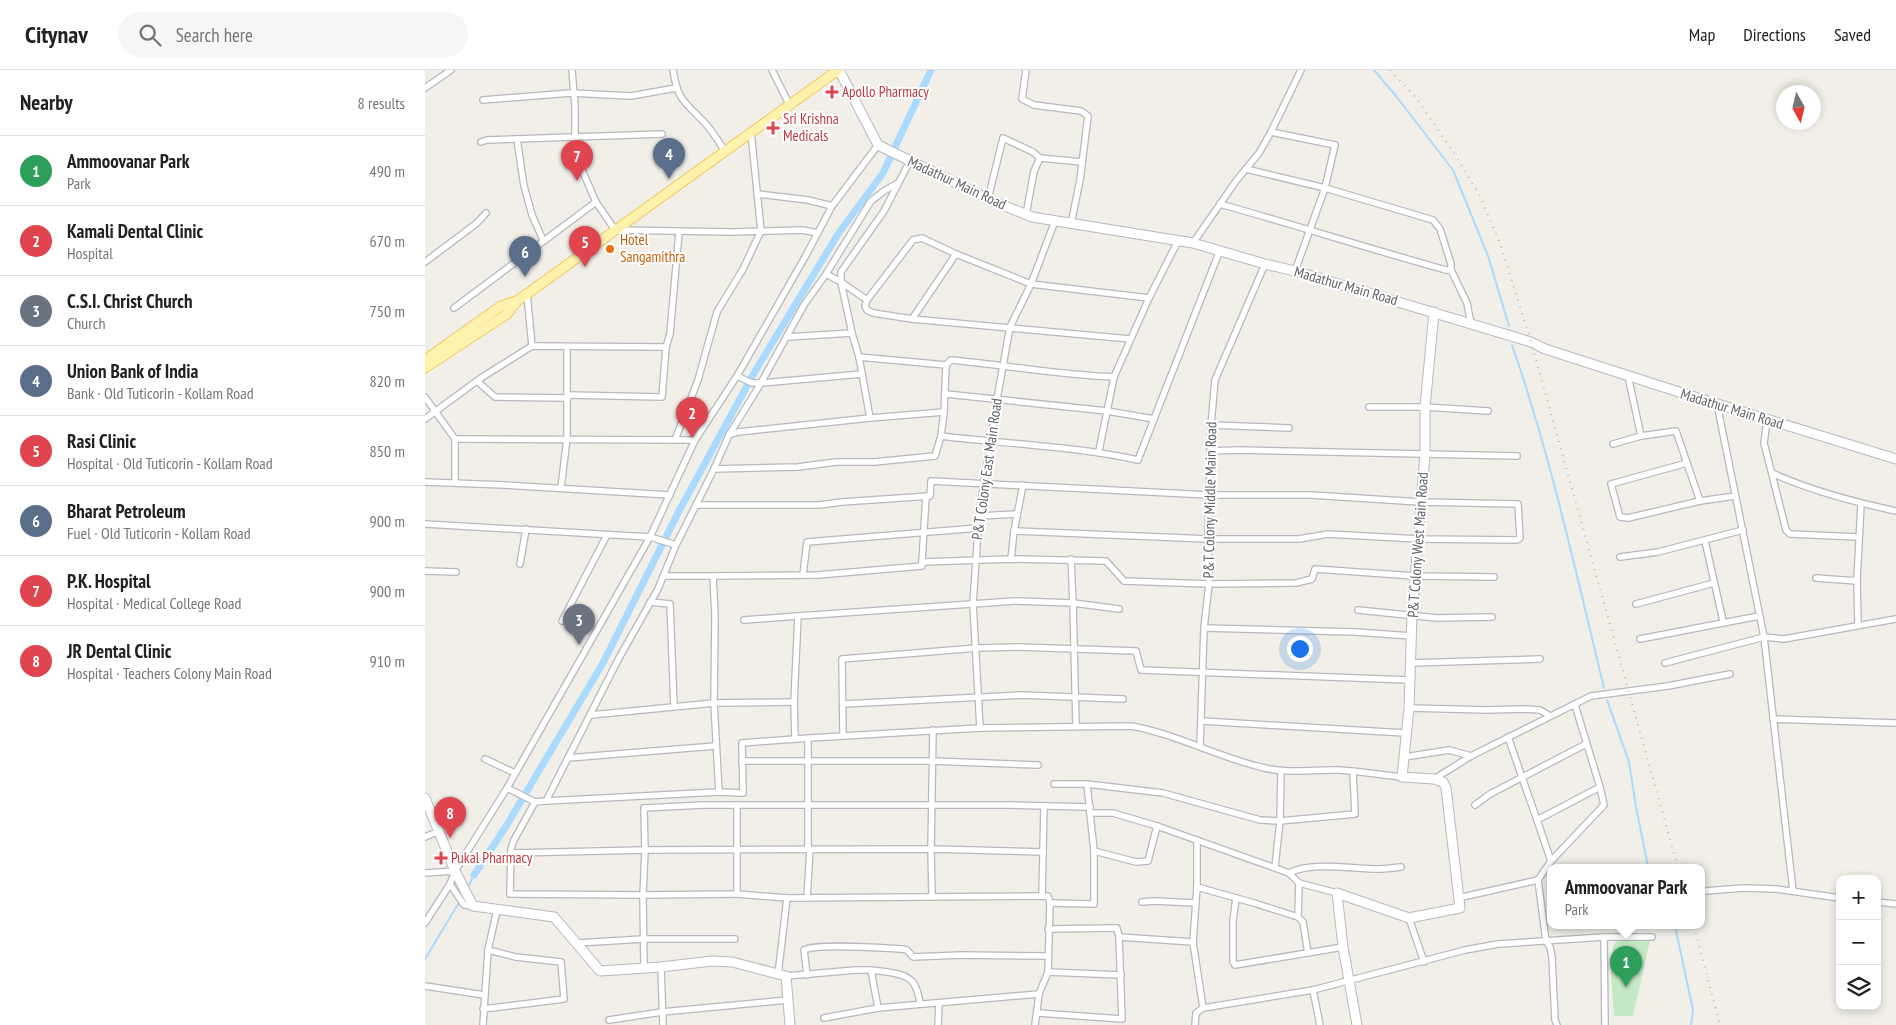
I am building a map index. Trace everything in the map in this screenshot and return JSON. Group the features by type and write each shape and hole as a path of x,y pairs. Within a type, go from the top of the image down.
{"main road":[{"path":"425,360 501,306 527,294 789,104 839,70"},
{"path":"425,368 507,314 517,300"}],"street":[{"path":"425,88 451,70"},
{"path":"572,70 575,138 579,163 596,202 615,230 679,232 802,230 818,233"},
{"path":"673,70 676,88 687,106 705,123 725,151"},
{"path":"772,70 789,104"},
{"path":"425,922 507,788 650,537 695,440 737,376 832,206 881,147 839,70"},
{"path":"1026,70 1022,99 1034,105 1081,110 1088,116 1071,224"},
{"path":"1193,243 1259,153 1301,70"},
{"path":"483,100 574,93 631,96 676,88"},
{"path":"675,440 697,380 717,312 743,270 761,230 751,132"},
{"path":"1271,132 1335,145 1325,188 1295,271"},
{"path":"481,142 487,140 662,134"},
{"path":"988,199 1003,138 1033,152 1040,158 1082,162"},
{"path":"517,139 524,186 532,215 543,240"},
{"name":"Madathur Main Road","path":"881,147 988,199 1026,215 1193,243 1295,271 1434,312 1767,420 1896,459"},
{"path":"1026,215 1034,171 1040,158"},
{"path":"870,418 859,357 841,282 841,272 884,211 908,160"},
{"path":"1246,169 1325,188 1433,220 1440,229 1451,264 1451,270 1467,303 1471,324"},
{"path":"546,801 650,602 729,436 804,305 826,274 871,201 883,190 898,183"},
{"path":"758,194 808,200 832,206"},
{"path":"453,308 596,202"},
{"path":"1220,204 1310,229 1389,254 1451,270"},
{"path":"425,262 477,223 486,213"},
{"name":"P&T Colony East Main Road","path":"980,728 977,648 973,604 979,516 1010,327 1031,284 1055,221"},
{"path":"477,381 495,397 662,397 666,347 670,334 679,232"},
{"path":"1130,339 911,319 873,313 867,310 865,306 867,300 913,240 917,238 922,238 956,254 1031,284 1149,298"},
{"path":"1099,451 1114,377 1149,298 1178,241"},
{"path":"941,436 1099,451 1138,460 1220,250"},
{"path":"911,319 956,254"},
{"name":"P&T Colony Middle Main Road","path":"1200,746 1204,628 1209,584 1207,539 1211,425 1215,380 1265,264"},
{"path":"826,274 867,300"},
{"path":"527,294 532,346"},
{"name":"P&T Colony West Main Road","path":"1402,777 1409,708 1408,680 1412,616 1425,454 1425,407 1434,312"},
{"path":"787,337 852,333"},
{"path":"425,419 477,381 532,346 567,348 666,347"},
{"path":"561,488 567,438 567,348"},
{"path":"859,357 946,365"},
{"path":"714,469 798,467 836,462 874,462 935,456 941,436 944,412 946,365 951,360 1004,364 1089,376 1114,377"},
{"path":"737,376 752,383 761,383 819,380 862,374"},
{"path":"1629,376 1641,436"},
{"path":"946,394 1154,419"},
{"path":"425,397 455,439 455,483"},
{"path":"1717,404 1764,636 1793,891"},
{"path":"1369,407 1425,407 1488,411"},
{"path":"729,436 738,432 944,412"},
{"path":"1767,420 1764,443 1786,530 1790,534 1859,537"},
{"path":"1211,425 1289,428"},
{"path":"1613,444 1641,436 1676,431 1700,501"},
{"path":"455,439 695,440"},
{"path":"1210,451 1517,456"},
{"path":"1687,463 1611,484 1620,517 1627,518 1700,501 1735,496"},
{"path":"1772,473 1786,480 1861,504 1896,511"},
{"path":"695,505 819,505 929,496 931,481 985,482 1209,495 1311,495 1421,502 1518,504 1520,538 1517,540 1418,539 1329,534 1299,540 1207,539 1014,531"},
{"path":"425,482 671,495"},
{"path":"1011,559 1014,531 1023,485"},
{"path":"663,576 803,575 922,566 926,496"},
{"path":"1858,625 1857,581 1861,504"},
{"path":"979,516 1017,514"},
{"path":"425,524 650,537 676,545"},
{"path":"803,575 807,542 978,528"},
{"path":"520,564 526,529"},
{"path":"1620,558 1658,552 1743,530"},
{"path":"562,620 607,535"},
{"path":"1705,540 1723,621"},
{"path":"922,562 1011,559 1106,561 1124,581 1209,584 1296,583 1312,579 1315,569 1415,576 1494,577"},
{"path":"1071,559 1076,726"},
{"path":"425,571 456,572"},
{"path":"713,576 715,616 715,746 719,792"},
{"path":"1816,578 1857,581"},
{"path":"1636,604 1714,583"},
{"path":"744,620 1015,601 1073,602 1119,609"},
{"path":"650,602 670,604 673,706"},
{"path":"1358,610 1437,618 1492,617"},
{"path":"795,739 794,702 797,616"},
{"path":"1640,638 1723,621 1759,616"},
{"path":"1665,663 1764,636 1785,639 1896,619"},
{"path":"1204,628 1355,632 1412,636"},
{"path":"843,736 842,659 977,648 1018,647 1136,651 1141,670 1408,680"},
{"path":"1410,663 1540,659"},
{"path":"1434,778 1471,756 1591,696 1668,686 1730,674"},
{"path":"843,704 1021,695 1123,699"},
{"path":"591,715 673,706 794,702"},
{"path":"1549,864 1604,805 1575,705"},
{"path":"1409,708 1523,709 1540,710 1550,716"},
{"path":"1773,719 1896,722"},
{"path":"1202,721 1405,733"},
{"path":"507,788 535,802 719,792 743,793 742,743 933,730 1131,726 1200,746 1244,763 1281,771 1353,772 1434,778 1443,782 1446,788 1460,908 1409,918 1337,893 1299,883 1289,873 1157,826 1113,813 1090,810 1044,806 931,805 737,805 644,808"},
{"path":"932,896 931,761 933,730"},
{"path":"807,898 809,849 808,738"},
{"path":"1508,738 1551,861"},
{"path":"1475,805 1490,794 1586,744"},
{"path":"568,758 715,746"},
{"path":"1405,757 1449,750 1471,756"},
{"path":"485,758 515,773"},
{"path":"743,761 931,761 1038,765"},
{"path":"1275,868 1280,821 1281,771"},
{"path":"1054,784 1087,784 1163,793 1260,820 1280,821 1355,814 1353,772"},
{"path":"1050,903 1093,904 1094,851 1087,784"},
{"path":"1537,820 1600,787"},
{"path":"643,796 645,850 643,895 644,968"},
{"path":"425,798 469,904"},
{"path":"535,802 514,840 511,853 510,894 737,894 787,898 1048,896 1050,903 1048,972 1039,994 1035,1025"},
{"path":"737,805 737,894"},
{"path":"1042,896 1044,806"},
{"path":"1094,851 1136,862 1148,860 1157,826"},
{"path":"425,838 439,832"},
{"path":"1197,840 1197,887 1193,942 1203,1008"},
{"path":"511,853 809,849 931,849 1043,852"},
{"path":"1289,873 1297,869 1311,867 1375,869 1401,867"},
{"path":"1547,867 1538,880 1546,941 1550,947 1555,1020 1557,1025"},
{"path":"425,873 455,871"},
{"path":"1458,898 1538,880"},
{"path":"1298,918 1299,883"},
{"path":"450,884 454,892 469,904 497,910 554,917 600,971 711,961 732,962 782,975 871,970 908,978 914,983 920,1004"},
{"path":"1197,887 1298,918 1303,922 1308,953"},
{"path":"1705,891 1743,888 1793,891 1836,897"},
{"path":"1337,893 1343,947 1357,1025"},
{"path":"787,898 782,975 790,1025"},
{"path":"1236,898 1233,929 1233,962 1235,965 1343,947"},
{"path":"1142,902 1196,904"},
{"path":"1881,902 1896,904"},
{"path":"483,1025 488,950 497,910"},
{"path":"1409,918 1424,962"},
{"path":"1037,1013 1123,1019 1117,928 1048,928"},
{"path":"1119,937 1193,942"},
{"path":"1604,937 1605,1025"},
{"path":"1195,1025 1196,1013 1203,1008 1313,990 1465,950 1498,944 1604,937 1652,937"},
{"path":"577,943 643,939 735,939"},
{"path":"807,975 804,950 813,948 852,946 902,949 907,950 913,957 961,955 1047,956"},
{"path":"483,1009 564,999 561,962 516,957 488,950"},
{"path":"661,967 663,1025"},
{"path":"871,970 878,1008"},
{"path":"1048,972 1121,975"},
{"path":"425,986 484,995"},
{"path":"1313,990 1320,1025"},
{"path":"824,1018 878,1008 1039,994"},
{"path":"609,1020 662,1012 787,1000"},
{"path":"938,1025 939,1003"}],"green space":[{"path":"1618,939 1650,941 1633,1016 1614,1016 1610,959 1613,953 1613,946"}],"waterway":[{"path":"474,875 505,828 603,663 679,511 754,373 838,234 883,173 931,70"},
{"path":"1374,70 1453,170 1488,256 1509,326"},
{"path":"1512,345 1551,472 1604,688"},
{"path":"1607,700 1629,762 1648,864"},
{"path":"467,889 474,875"},
{"path":"425,959 460,901"},
{"path":"1676,929 1693,1010 1691,1025"}],"railway":[{"path":"1390,70 1417,99 1454,153 1480,196 1500,243 1531,342 1677,864"},
{"path":"1695,929 1720,1025"}],"place":[{"name":"Apollo Pharmacy","path":"832,92"},
{"name":"Sri Krishna Medicals","path":"773,128"},
{"name":"Union Bank of India","path":"669,179"},
{"name":"P.K. Hospital","path":"577,181"},
{"name":"Hotel Sangamithra","path":"610,249"},
{"name":"Rasi Clinic","path":"585,267"},
{"name":"Bharat Petroleum","path":"525,277"},
{"name":"Kamali Dental Clinic","path":"692,438"},
{"name":"C.S.I. Christ Church","path":"579,645"},
{"name":"JR Dental Clinic","path":"450,838"},
{"name":"Pukal Pharmacy","path":"441,858"},
{"name":"Ammoovanar Park","path":"1626,987"}]}
